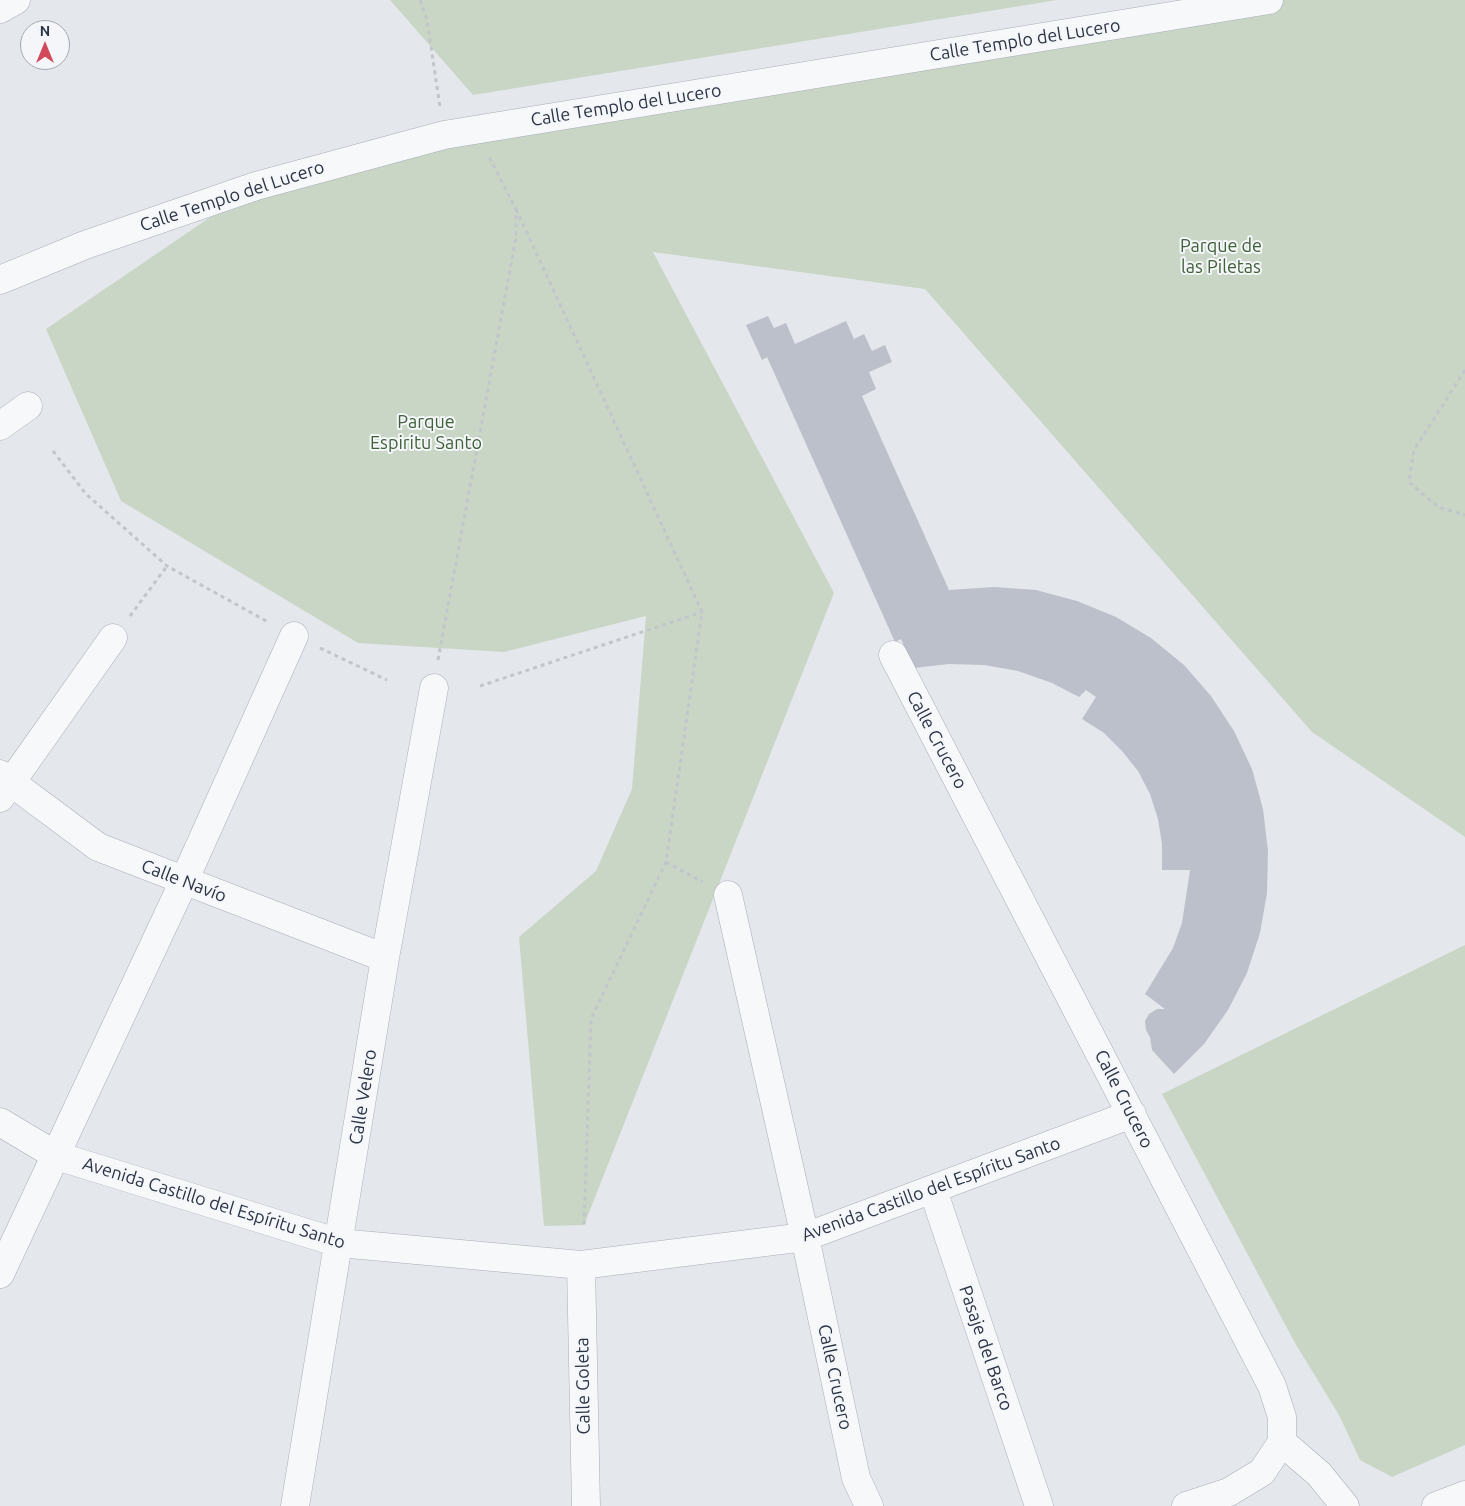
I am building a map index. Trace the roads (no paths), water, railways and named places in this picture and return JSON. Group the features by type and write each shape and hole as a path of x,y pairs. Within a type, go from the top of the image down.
{"street":[{"path":"0,9 16,0"},
{"name":"Calle Templo del Lucero","path":"0,280 85,245 256,186 444,135 1269,0"},
{"path":"0,426 28,406"},
{"path":"0,1274 184,881 294,636"},
{"path":"4,785 113,638"},
{"name":"Calle Crucero","path":"893,655 1272,1386 1282,1417 1282,1442"},
{"name":"Calle Velero","path":"295,1506 385,958 434,688"},
{"name":"Calle Navío","path":"4,785 98,847 385,958"},
{"name":"Calle Crucero","path":"728,895 805,1237 856,1478 869,1506"},
{"name":"Avenida Castillo del Espíritu Santo","path":"0,1122 56,1155 339,1243 581,1265 805,1237 1132,1114"},
{"name":"Pasaje del Barco","path":"933,1190 1039,1506"},
{"name":"Calle Goleta","path":"581,1265 586,1506"},
{"path":"1186,1506 1229,1492 1262,1472 1282,1442 1319,1474 1344,1506"},
{"path":"1436,1506 1465,1495"}],"park label":[{"name":"Parque de las Piletas","path":"1221,256"},
{"name":"Parque Espiritu Santo","path":"426,432"}]}
